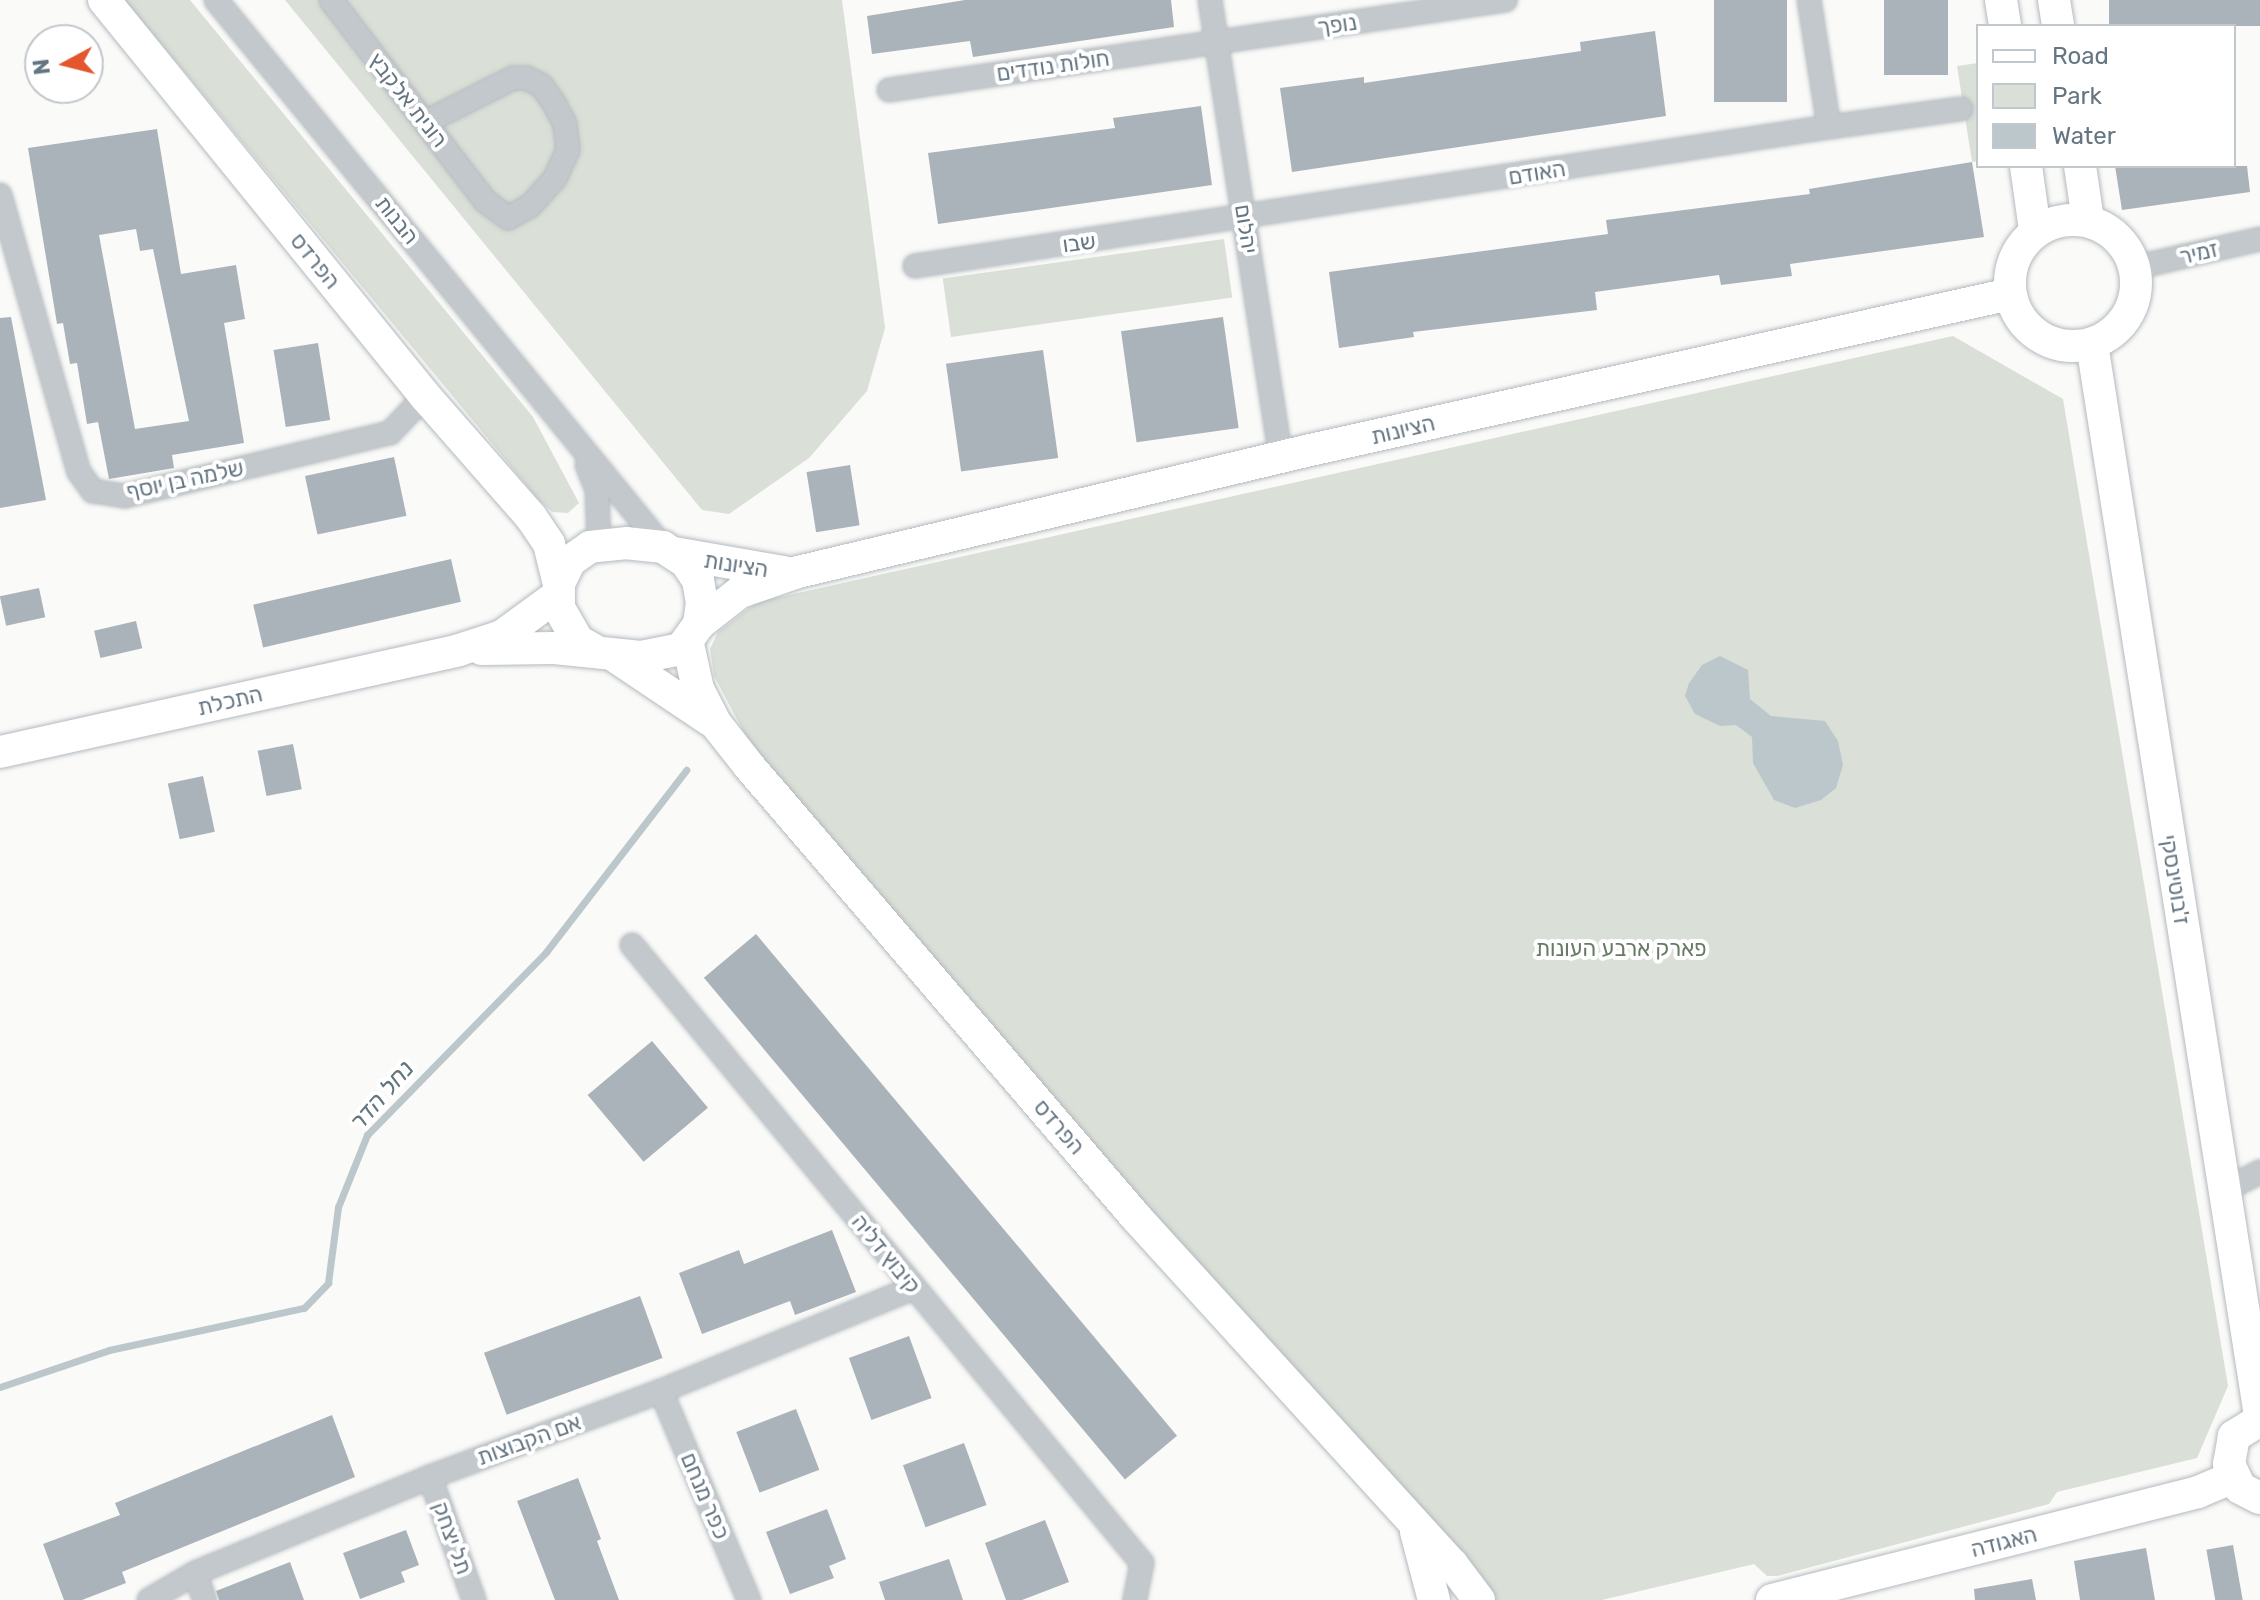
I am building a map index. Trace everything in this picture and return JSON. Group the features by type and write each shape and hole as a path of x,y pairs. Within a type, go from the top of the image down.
{"street":[{"name":"הפרדס","path":"104,0 425,396 531,517 549,544 559,590"},
{"name":"הבנות","path":"216,0 576,442 668,550"},
{"name":"רונית אלקבץ","path":"331,0 485,201 508,218 530,206 562,164 568,150 565,124 541,85 513,78 426,122"},
{"name":"יהלום","path":"1210,0 1281,457"},
{"name":"נופך","path":"1217,42 1505,0"},
{"path":"1809,0 1829,127"},
{"path":"2001,0 2005,24"},
{"path":"2054,0 2058,24"},
{"name":"חולות נודדים","path":"889,90 1217,42"},
{"name":"האודם","path":"1244,219 1961,109"},
{"path":"2026,168 2035,230"},
{"path":"2080,168 2088,220"},
{"name":"שלמה בן יוסף","path":"0,195 79,472 93,491 125,496 390,433 425,396"},
{"name":"שבו","path":"915,266 1244,219"},
{"path":"2088,220 2123,245 2137,267 2126,319 2092,344 2051,343 2032,332 2017,315 2010,294 2011,267 2035,230 2056,221 2088,220"},
{"name":"זמיר","path":"2137,267 2260,239"},
{"name":"הציונות","path":"693,634 740,592 798,572 1281,457 2010,294"},
{"name":"ז'בוטינסקי","path":"2092,344 2260,1418"},
{"name":"הבנות","path":"576,442 597,490 594,546"},
{"name":"הפרדס","path":"531,517 562,538 594,546"},
{"path":"594,546 668,550 698,580 702,603 693,634 655,656 605,653 569,631 559,590 570,561 594,546"},
{"name":"הציונות","path":"668,550 762,571 798,572"},
{"name":"התכלת","path":"0,752 459,650 502,636 559,590"},
{"name":"הפרדס","path":"693,634 692,673 716,724 1135,1216 1412,1521 1477,1600"},
{"name":"התכלת","path":"459,650 605,653"},
{"name":"הפרדס","path":"605,653 716,724"},
{"name":"קיבוץ דליה","path":"632,945 1142,1563 1135,1600"},
{"path":"2223,1191 2260,1172"},
{"name":"אם הקבוצות","path":"149,1600 195,1573 430,1477 661,1391 914,1288"},
{"name":"כפר מנחם","path":"661,1391 749,1600"},
{"path":"2260,1418 2234,1436 2230,1451 2233,1477 2240,1488 2260,1498"},
{"name":"תל יצחק","path":"430,1477 474,1600"},
{"name":"האגודה","path":"1772,1600 2198,1492 2233,1477"},
{"name":"הפרדס","path":"1412,1521 1431,1574 1434,1600"},
{"path":"195,1573 205,1600"},
{"path":"1454,1600 1477,1600"}],"green space":[{"path":"125,0 190,0 533,417 579,503 568,513 552,512 537,498"},
{"path":"285,0 842,0 885,328 867,391 809,458 729,514 702,510"},
{"path":"1976,63 1976,161 1972,162 1957,66"},
{"path":"1224,239 1232,297 951,337 943,279"},
{"name":"פארק ארבע העונות","path":"1953,336 2063,399 2228,1386 2197,1458 2057,1492 2049,1504 1777,1576 1767,1576 1754,1564 1602,1600 1490,1600 756,755 714,676 710,649 718,632 757,602"}],"water":[{"path":"1720,656 1748,670 1750,699 1771,716 1825,721 1838,741 1843,765 1836,788 1821,800 1795,808 1774,800 1753,763 1752,737 1736,725 1720,726 1695,714 1685,696 1689,683 1702,665"}],"building":[{"path":"965,0 1171,0 1174,27 973,57 970,41 872,54 867,16"},
{"path":"1714,0 1787,0 1787,102 1714,102"},
{"path":"1884,0 1948,0 1948,75 1884,75"},
{"path":"2109,0 2260,0 2260,26 2109,24"},
{"path":"1655,31 1666,116 1292,172 1280,88 1364,77 1364,83 1581,51 1580,42"},
{"path":"1201,106 1212,185 938,224 928,153 1115,128 1113,118"},
{"path":"157,129 181,274 236,265 245,319 224,323 244,443 172,455 174,468 109,479 98,422 87,424 77,363 70,364 63,323 57,324 28,148","holes":["136,229 140,251 153,249 189,421 135,429 99,235"]},
{"path":"1972,162 1984,237 1790,264 1792,276 1721,285 1719,275 1595,292 1597,310 1413,332 1414,337 1339,348 1329,272 1608,234 1606,220 1810,194 1809,189"},
{"path":"2247,166 2250,192 2122,210 2115,168"},
{"path":"11,317 46,500 0,508 0,318"},
{"path":"1223,317 1239,428 1137,442 1121,331"},
{"path":"318,343 330,420 286,427 274,350"},
{"path":"1043,350 1058,458 961,472 946,364"},
{"path":"394,457 406,516 317,535 305,476"},
{"path":"850,465 860,525 816,532 807,472"},
{"path":"451,559 461,602 263,648 253,605"},
{"path":"39,588 45,617 6,626 0,596"},
{"path":"136,621 142,648 100,658 94,631"},
{"path":"293,744 302,789 266,796 258,751"},
{"path":"203,776 215,832 180,839 168,783"},
{"path":"756,934 1177,1436 1125,1479 704,978"},
{"path":"652,1041 708,1108 644,1162 588,1095"},
{"path":"832,1230 856,1292 795,1315 790,1301 702,1334 679,1273 739,1250 744,1264"},
{"path":"640,1296 663,1358 507,1415 484,1353"},
{"path":"909,1336 932,1398 871,1420 849,1358"},
{"path":"796,1409 819,1470 760,1493 736,1432"},
{"path":"332,1415 355,1477 122,1572 126,1583 82,1600 64,1600 43,1544 120,1515 115,1503"},
{"path":"964,1443 987,1505 925,1527 903,1465"},
{"path":"578,1478 619,1600 555,1600 517,1501"},
{"path":"827,1509 846,1559 829,1566 834,1578 790,1594 766,1532"},
{"path":"1045,1520 1069,1582 1022,1600 1006,1600 985,1543"},
{"path":"406,1530 419,1565 401,1572 405,1582 360,1599 343,1553"},
{"path":"2233,1545 2243,1600 2215,1600 2206,1550"},
{"path":"2146,1548 2155,1600 2080,1600 2074,1561"},
{"path":"949,1559 963,1600 885,1600 879,1582"},
{"path":"290,1562 304,1600 219,1600 216,1591"},
{"path":"2032,1579 2036,1600 1975,1600 1974,1589"}],"waterway":[{"name":"נחל הדר","path":"0,1387 109,1350 304,1308 328,1283 338,1207 367,1135 546,952 686,770"}]}
